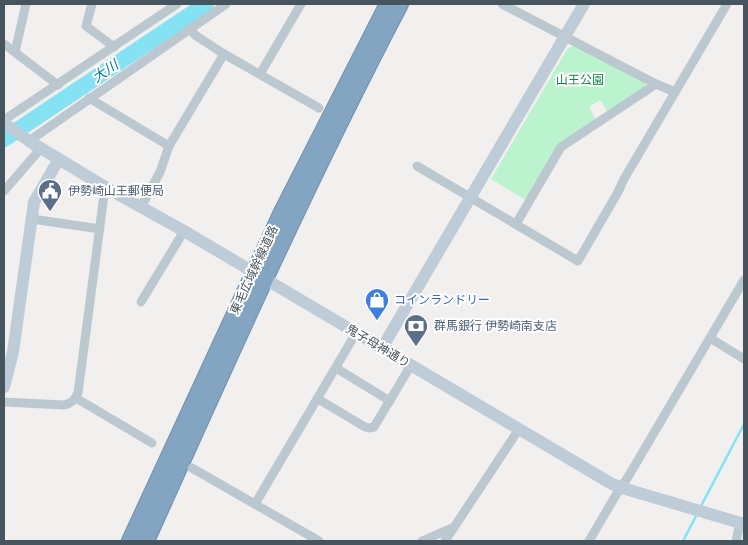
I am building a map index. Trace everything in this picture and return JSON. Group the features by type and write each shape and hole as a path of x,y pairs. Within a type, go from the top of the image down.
{"highway":[{"name":"東毛広域幹線道路","path":"146,541 259,276 282,212 388,4"},
{"name":"東毛広域幹線道路","path":"130,541 259,276 400,4"}],"street":[{"path":"15,52 26,4"},
{"path":"92,4 86,26 114,47"},
{"path":"5,123 177,4"},
{"path":"27,139 226,4"},
{"path":"260,74 301,4"},
{"path":"502,4 675,92"},
{"path":"382,348 584,4"},
{"path":"417,166 578,261 727,4"},
{"path":"190,29 195,35 224,54 319,108"},
{"path":"4,44 58,85"},
{"path":"141,207 160,172 169,146 224,54"},
{"path":"516,224 561,147 656,84"},
{"path":"89,98 169,146"},
{"name":"鬼子母神通り","path":"5,123 58,159 105,187 184,231 612,484 742,523"},
{"path":"4,191 42,147"},
{"path":"4,387 7,358 37,194 58,159"},
{"path":"4,402 64,405 69,404 76,398 105,187"},
{"path":"32,219 100,228"},
{"path":"141,302 184,231"},
{"path":"589,541 744,280"},
{"path":"255,504 356,333"},
{"path":"710,338 744,359"},
{"path":"318,399 370,428 374,427 411,365"},
{"path":"336,368 390,401"},
{"path":"76,398 152,443"},
{"path":"445,541 519,429"},
{"path":"192,468 320,541"},
{"path":"736,541 742,523"},
{"path":"422,541 455,527"}],"green space":[{"name":"山王公園","path":"574,46 645,82 645,87 608,112 600,100 589,107 596,120 559,145 526,200 491,179 568,48"}],"waterway":[{"name":"大川","path":"4,139 206,4"},
{"path":"701,506 744,424"},
{"path":"683,541 696,516"}],"place":[{"name":"伊勢崎山王郵便局","path":"50,212"},
{"name":"コインランドリー","path":"377,321"},
{"name":"群馬銀行 伊勢崎南支店","path":"416,347"}]}
